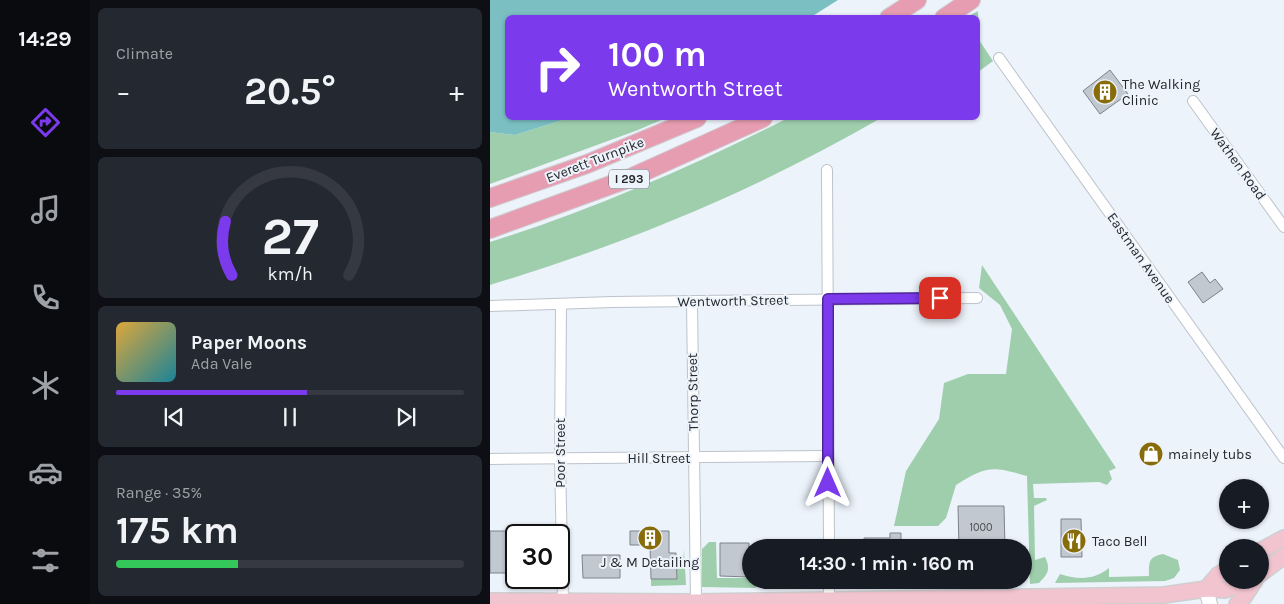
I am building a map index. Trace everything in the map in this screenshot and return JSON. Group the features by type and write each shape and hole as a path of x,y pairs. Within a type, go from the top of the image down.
{"highway":[{"path":"893,15 917,0"},
{"path":"948,15 971,0"},
{"name":"Everett Turnpike","path":"490,198 587,164 692,120"},
{"name":"Everett Turnpike","path":"490,229 630,178 759,120"}],"main road":[{"path":"1269,546 1284,538"},
{"path":"1269,567 1284,556"},
{"path":"1208,597 1219,574"},
{"path":"490,601 696,602 1164,595 1208,597 1227,589"},
{"path":"1237,604 1248,589"}],"street":[{"name":"Eastman Avenue","path":"999,58 1284,458"},
{"name":"Wathen Road","path":"1193,101 1284,227"},
{"path":"827,170 829,539"},
{"name":"Wentworth Street","path":"490,306 977,298"},
{"name":"Thorp Street","path":"692,302 696,602"},
{"name":"Poor Street","path":"561,304 560,459 563,602"},
{"name":"Hill Street","path":"490,459 694,459 717,456 828,456"},
{"path":"829,589 829,600"}],"green space":[{"path":"980,42 993,61 980,71"},
{"path":"563,120 661,120 490,184 490,132 515,135"},
{"path":"784,120 877,120 786,169 691,213 593,251 490,285 490,242 566,216 642,186"},
{"path":"982,265 1116,468 1109,471 1112,479 1107,485 1099,482 1033,484 1034,498 1046,498 1047,500 1034,506 1035,560 1045,557 1048,565 1045,577 1039,583 1032,584 1032,539 1029,539 1027,476 997,469 975,474 956,485 946,518 938,526 894,526 906,471 939,419 944,383 968,374 1006,374 1012,329 1000,305 979,288"},
{"path":"709,542 716,542 717,578 742,578 742,588 702,587 702,549"},
{"path":"684,550 686,585 651,586 651,579 676,579 676,565 683,564"},
{"path":"1163,554 1178,560 1180,570 1174,578 1165,581 1055,583 1060,574 1086,578 1098,575 1109,568 1109,577 1149,576 1150,561 1154,557"}],"water":[{"path":"490,0 838,0 814,15 505,15 505,120 563,120 515,135 490,132"}],"building":[{"name":"The Walking Clinic","path":"1110,70 1128,94 1100,114 1083,91"},
{"path":"1202,272 1210,283 1215,279 1223,289 1203,303 1188,282"},
{"path":"958,506 1004,506 1005,539 959,539"},
{"name":"Taco Bell","path":"1061,519 1081,519 1082,557 1061,557"},
{"path":"490,531 505,531 505,573 490,573"},
{"path":"630,531 669,531 669,553 676,553 677,579 651,579 650,545 630,545"},
{"path":"890,533 901,533 901,539 864,539 864,538 890,538"},
{"path":"720,543 742,543 742,577 720,576"},
{"path":"582,555 620,555 620,578 583,578"}],"place":[{"name":"The Walking Clinic","path":"1105,92"},
{"name":"mainely tubs","path":"1151,454"},
{"name":"J & M Detailing","path":"650,538"},
{"name":"Taco Bell","path":"1074,541"}],"route":[{"path":"828,483 828,299 940,298"}]}
